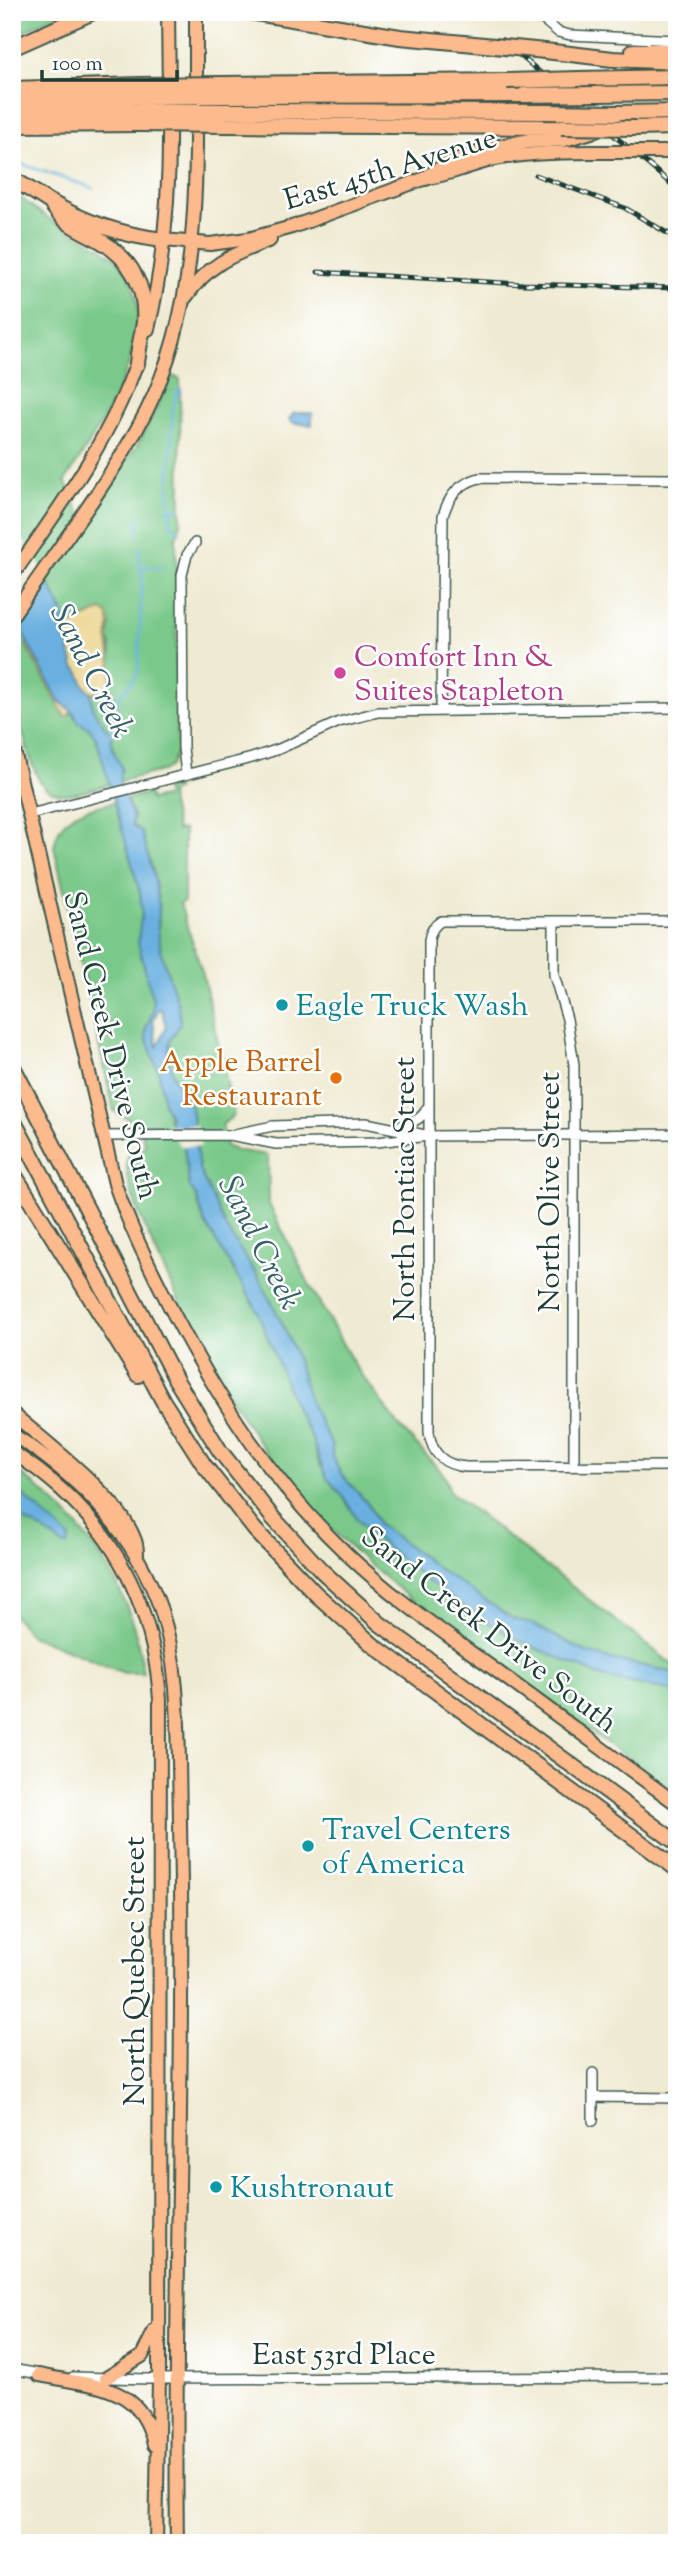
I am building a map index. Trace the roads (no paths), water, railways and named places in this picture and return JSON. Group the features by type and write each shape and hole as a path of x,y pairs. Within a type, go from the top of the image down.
{"highway":[{"path":"12,48 89,14 103,12"},
{"path":"250,12 400,37 613,59 677,62"},
{"path":"294,12 320,25"},
{"path":"545,51 677,51"},
{"path":"224,104 507,81 677,77"},
{"path":"12,89 140,104"},
{"path":"12,112 140,104 677,93"},
{"path":"12,100 677,113"},
{"path":"12,125 140,104"},
{"path":"224,104 566,132"},
{"path":"426,178 446,165 495,148 566,132 601,127 677,127"},
{"path":"12,179 50,202 108,229 163,240"},
{"path":"50,202 62,219 112,248 134,272 142,293 144,309 137,364"},
{"path":"12,1065 181,1389 220,1451 273,1518 322,1571 379,1623 677,1843"},
{"path":"12,1118 120,1324 180,1429 255,1530 310,1588 411,1674 677,1869"},
{"path":"12,1171 150,1395 180,1429"}],"main road":[{"path":"12,576 70,492 113,420 137,364 150,320 163,240 169,156 168,12"},
{"path":"12,616 138,427 166,359 184,300 197,196 196,12"},
{"name":"East 45th Avenue","path":"163,240 192,244 233,242 292,227 426,178 496,159 537,153 677,152"},
{"path":"184,300 201,277 215,265 234,254 276,238 292,227"},
{"name":"Sand Creek Drive South","path":"12,742 115,1184 131,1226 186,1337 237,1425 292,1496 346,1554 401,1601 677,1804"},
{"path":"12,1413 76,1468 112,1506 135,1538 139,1561"},
{"path":"12,1434 50,1459 87,1492 119,1530 139,1561"},
{"name":"North Quebec Street","path":"12,1451 65,1492 88,1515 116,1553 142,1606 157,1664 160,1700 159,2379 156,2543"},
{"name":"North Quebec Street","path":"139,1561 165,1625 177,1695 182,2038 176,2293 177,2543"},
{"path":"106,2378 142,2356 152,2340 159,2319"},
{"path":"39,2375 109,2390 128,2399 145,2416 152,2435 158,2470"}],"street":[{"path":"534,12 558,32 570,35 677,40"},
{"path":"441,711 443,516 450,497 460,486 479,478 677,479"},
{"path":"187,774 183,748 182,575 184,564 195,543"},
{"path":"30,814 273,751 351,718 392,711 677,708"},
{"name":"North Pontiac Street","path":"554,921 441,921 431,929 428,1104 429,1432 434,1450 449,1464 466,1467 574,1466"},
{"path":"554,921 677,921"},
{"name":"North Olive Street","path":"554,921 554,975 573,1051 574,1466"},
{"path":"393,1127 417,1120 425,1114 428,1104"},
{"path":"230,1135 274,1125 366,1123 428,1136"},
{"path":"103,1136 230,1135 276,1144 387,1142 428,1136 677,1135"},
{"path":"574,1466 677,1466"},
{"path":"593,2073 593,2121"},
{"path":"593,2097 677,2098"},
{"name":"East 53rd Place","path":"12,2369 39,2375 159,2379 677,2377"}],"water":[{"path":"294,413 312,413 312,425 293,423 289,419"},
{"path":"12,532 50,586 64,614 64,639 74,667 91,693 93,710 111,735 112,748 122,769 120,783 132,825 141,832 153,872 159,905 161,952 178,1004 180,1020 170,1040 168,1055 174,1078 191,1107 199,1169 226,1228 260,1280 283,1325 312,1407 332,1446 332,1456 341,1474 368,1504 379,1524 440,1570 513,1619 534,1625 584,1651 668,1671 677,1677 677,1698 669,1690 605,1678 520,1641 484,1620 429,1582 377,1539 358,1520 326,1477 256,1308 204,1221 197,1198 189,1185 184,1146 170,1124 159,1073 146,1037 153,1001 138,942 142,911 140,893 97,740 89,728 78,722 74,713 59,701 25,638 21,614 12,593","holes":["159,1009 162,1010 166,1027 157,1047 153,1021"]},
{"path":"12,1485 70,1538 68,1545 64,1546 44,1531 12,1514"}],"waterway":[{"path":"12,161 93,188"},
{"path":"180,532 171,525 169,487 173,408 178,390 181,390"},
{"path":"167,511 180,508"},
{"path":"138,533 137,520 143,517"},
{"name":"Sand Creek","path":"110,735 119,698 138,671 142,580 139,548"},
{"path":"141,571 147,566 163,569"}],"railway":[{"path":"502,40 677,189"},
{"path":"536,175 625,208 677,239"},
{"path":"318,272 523,284 677,288"}],"place":[{"name":"Comfort Inn & Suites Stapleton","path":"340,673"},
{"name":"Eagle Truck Wash","path":"282,1005"},
{"name":"Apple Barrel Restaurant","path":"336,1078"},
{"name":"Travel Centers of America","path":"308,1846"},
{"name":"Kushtronaut","path":"216,2187"}]}
